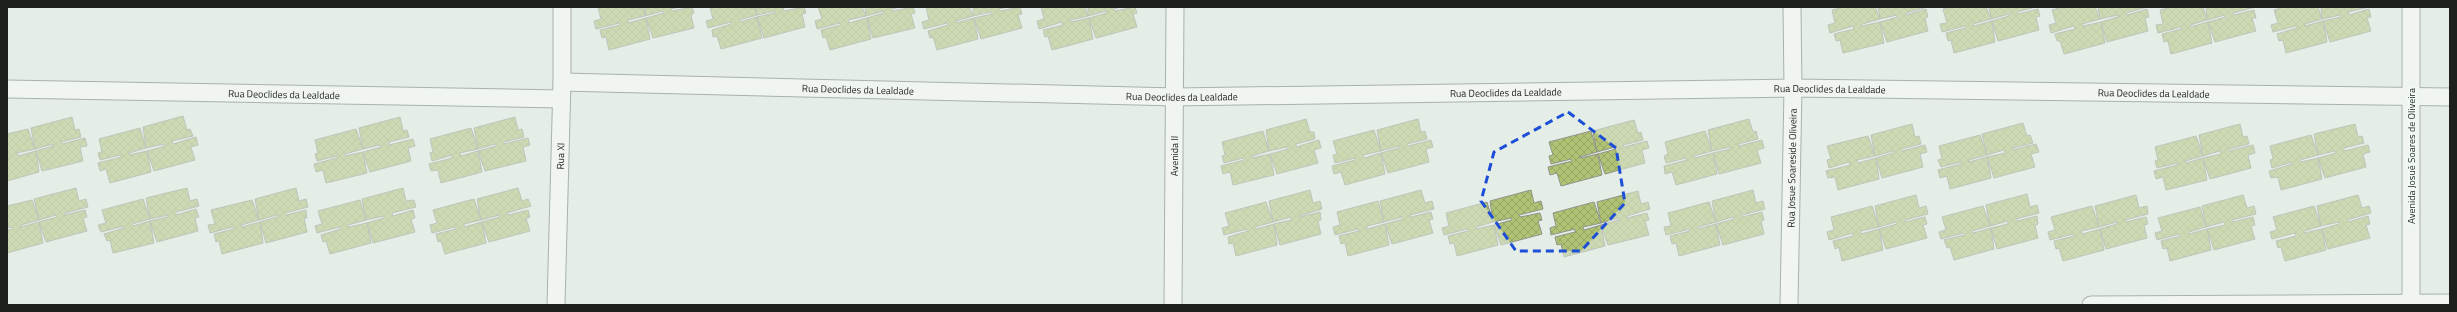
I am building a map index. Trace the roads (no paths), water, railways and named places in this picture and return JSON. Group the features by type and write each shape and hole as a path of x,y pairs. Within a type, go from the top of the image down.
{"street":[{"name":"Rua XI","path":"556,305 562,99 562,7"},
{"name":"Avenida II","path":"1173,305 1176,97 1175,7"},
{"name":"Rua Josue Soareside Oliveira","path":"1789,305 1793,88 1792,7"},
{"name":"Avenida Josué Soares de Oliveira","path":"2411,7 2411,304"},
{"name":"Rua Deoclides da Lealdade","path":"562,82 1176,97 1793,88 2450,96"},
{"name":"Rua Deoclides da Lealdade","path":"7,89 562,99"},
{"path":"2091,305 2450,303"}]}
